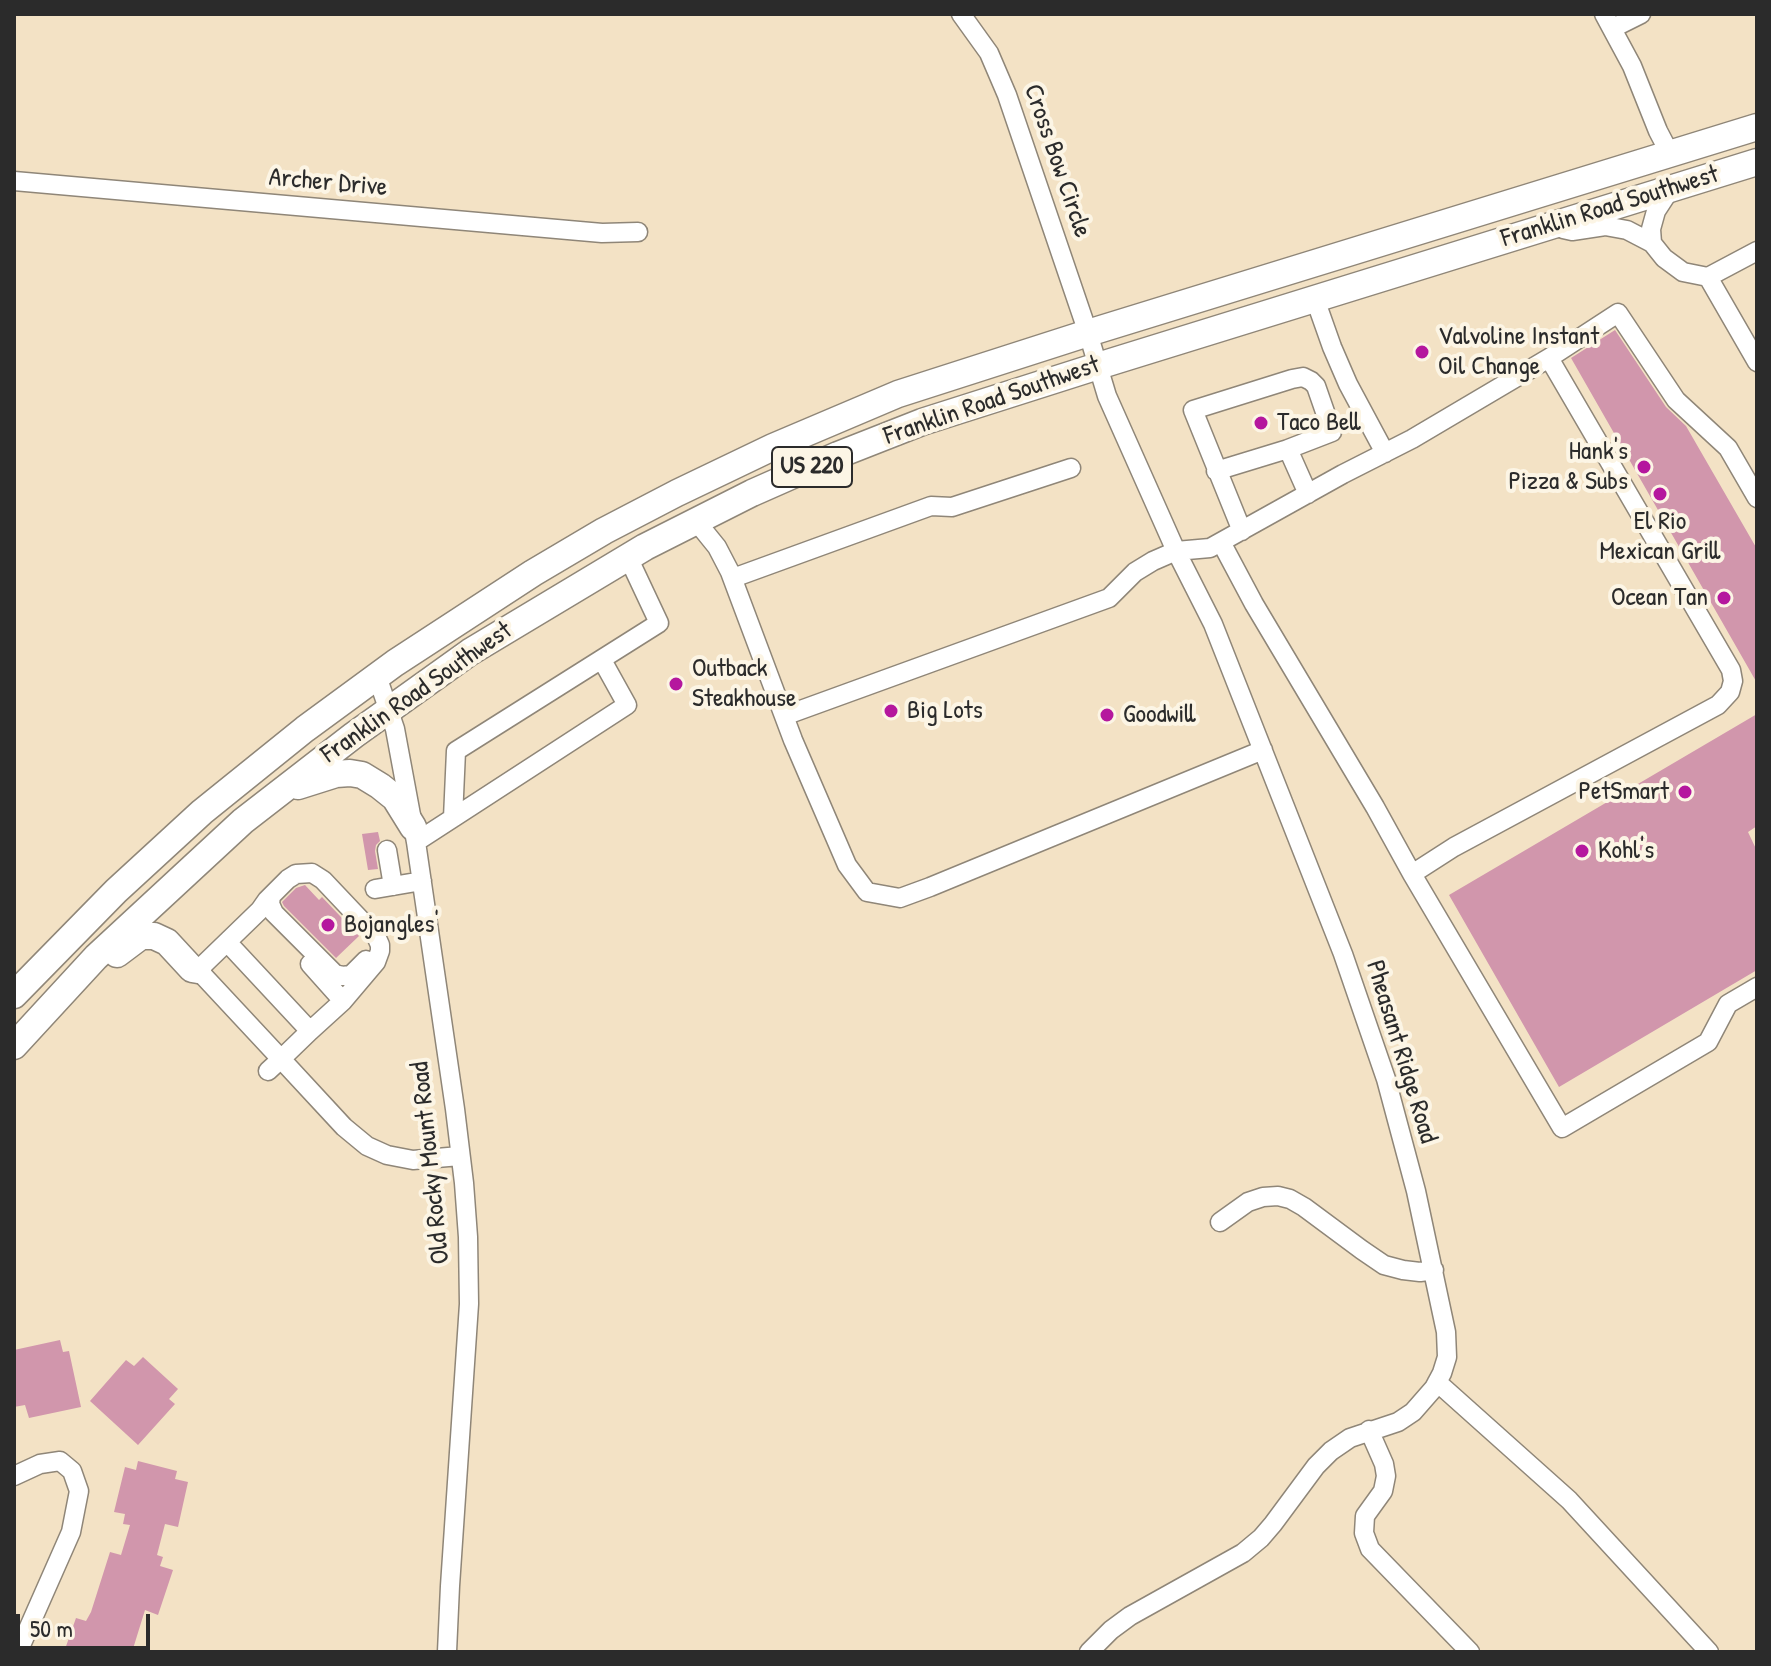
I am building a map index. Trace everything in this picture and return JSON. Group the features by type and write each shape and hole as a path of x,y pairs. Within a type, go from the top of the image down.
{"highway":[{"name":"Franklin Road Southwest","path":"14,995 116,891 202,812 305,729 377,676 544,566 604,531 704,480 898,394 1757,127"},
{"name":"Franklin Road Southwest","path":"14,1046 96,957 243,821 389,709 470,652 628,557 696,521 838,455 922,422 1757,162"},
{"path":"280,793 326,776 357,774 387,791 404,810 415,834"},
{"path":"55,1002 141,936 163,940 197,976"}],"street":[{"name":"Cross Bow Circle","path":"961,14 989,53 1007,95 1088,333"},
{"path":"1641,14 1608,21 1632,66 1670,154"},
{"name":"Archer Drive","path":"14,181 602,233 638,232"},
{"path":"1652,243 1651,229 1656,211 1671,188"},
{"path":"1548,227 1572,231 1605,226 1627,230 1652,243 1664,258 1683,272 1708,277 1757,251"},
{"path":"1708,277 1757,362"},
{"path":"1315,299 1348,384 1385,453"},
{"path":"784,716 1109,598 1135,572 1153,561 1176,551 1210,548 1242,531 1412,439 1618,313 1676,400 1728,448 1757,498"},
{"name":"Pheasant Ridge Road","path":"1088,333 1107,396 1176,551 1213,624 1343,954 1386,1079 1416,1191 1446,1332 1447,1357 1437,1382 1413,1412 1398,1422 1350,1438 1331,1451 1261,1538 1243,1553 1130,1616 1089,1652"},
{"path":"1412,874 1454,847 1718,705 1730,692 1733,681 1731,670 1549,358"},
{"path":"1216,471 1332,432 1316,386 1303,377 1193,410 1216,471 1242,531"},
{"path":"1288,449 1308,494"},
{"path":"733,578 931,506 952,507 1071,468"},
{"path":"696,521 717,547 733,578 784,716 847,865 867,892 900,898 1263,750"},
{"path":"1221,542 1254,604 1562,1128 1708,1042 1728,1004 1757,987"},
{"path":"453,818 456,751 659,623 628,557"},
{"path":"415,834 453,818 627,705 602,660"},
{"name":"Old Rocky Mount Road","path":"377,676 395,729 415,834 460,1156 468,1237 469,1304 447,1652"},
{"path":"387,850 384,888 422,881"},
{"path":"274,1065 343,1001 376,962 380,951 376,936 319,877 308,873 292,876 197,976 274,1065 360,1141 397,1158 413,1160 460,1156"},
{"path":"265,903 270,904 274,913 332,971 342,976 351,975 356,970 368,955 368,940 314,884 303,876 292,876"},
{"path":"265,903 343,1001"},
{"path":"227,942 310,1031"},
{"path":"1220,1222 1248,1202 1278,1196 1304,1207 1384,1265 1412,1271 1434,1270"},
{"path":"1437,1382 1569,1500 1709,1652"},
{"path":"1369,1430 1386,1476 1383,1491 1365,1516 1364,1533 1370,1549 1470,1652"},
{"path":"14,1476 40,1464 60,1461 72,1471 79,1491 71,1532 19,1638"}],"building":[{"path":"1615,330 1666,407 1686,426 1757,549 1757,683 1571,358"},
{"path":"1757,714 1757,826 1748,832 1757,851 1757,970 1559,1087 1449,895"},
{"path":"378,832 380,841 375,851 378,869 368,870 362,834"},
{"path":"305,885 319,900 322,897 359,936 336,958 282,902 296,888"},
{"path":"60,1340 63,1352 69,1351 81,1407 29,1418 25,1405 14,1407 14,1350"},
{"path":"143,1357 178,1389 169,1399 175,1404 138,1445 90,1401 126,1360 134,1366"},
{"path":"138,1461 177,1471 175,1479 188,1482 178,1527 165,1524 157,1555 163,1557 160,1566 173,1570 158,1615 145,1610 132,1652 64,1652 76,1618 86,1621 91,1612 110,1552 121,1555 130,1525 123,1524 125,1514 114,1512 125,1467 136,1470"}],"place":[{"name":"Valvoline Instant Oil Change","path":"1422,352"},
{"name":"Taco Bell","path":"1261,423"},
{"name":"Hank's Pizza & Subs","path":"1644,467"},
{"name":"El Rio Mexican Grill","path":"1660,494"},
{"name":"Ocean Tan","path":"1724,598"},
{"name":"Outback Steakhouse","path":"676,684"},
{"name":"Big Lots","path":"891,711"},
{"name":"Goodwill","path":"1107,715"},
{"name":"PetSmart","path":"1685,792"},
{"name":"Kohl's","path":"1582,851"},
{"name":"Bojangles'","path":"328,925"}]}
